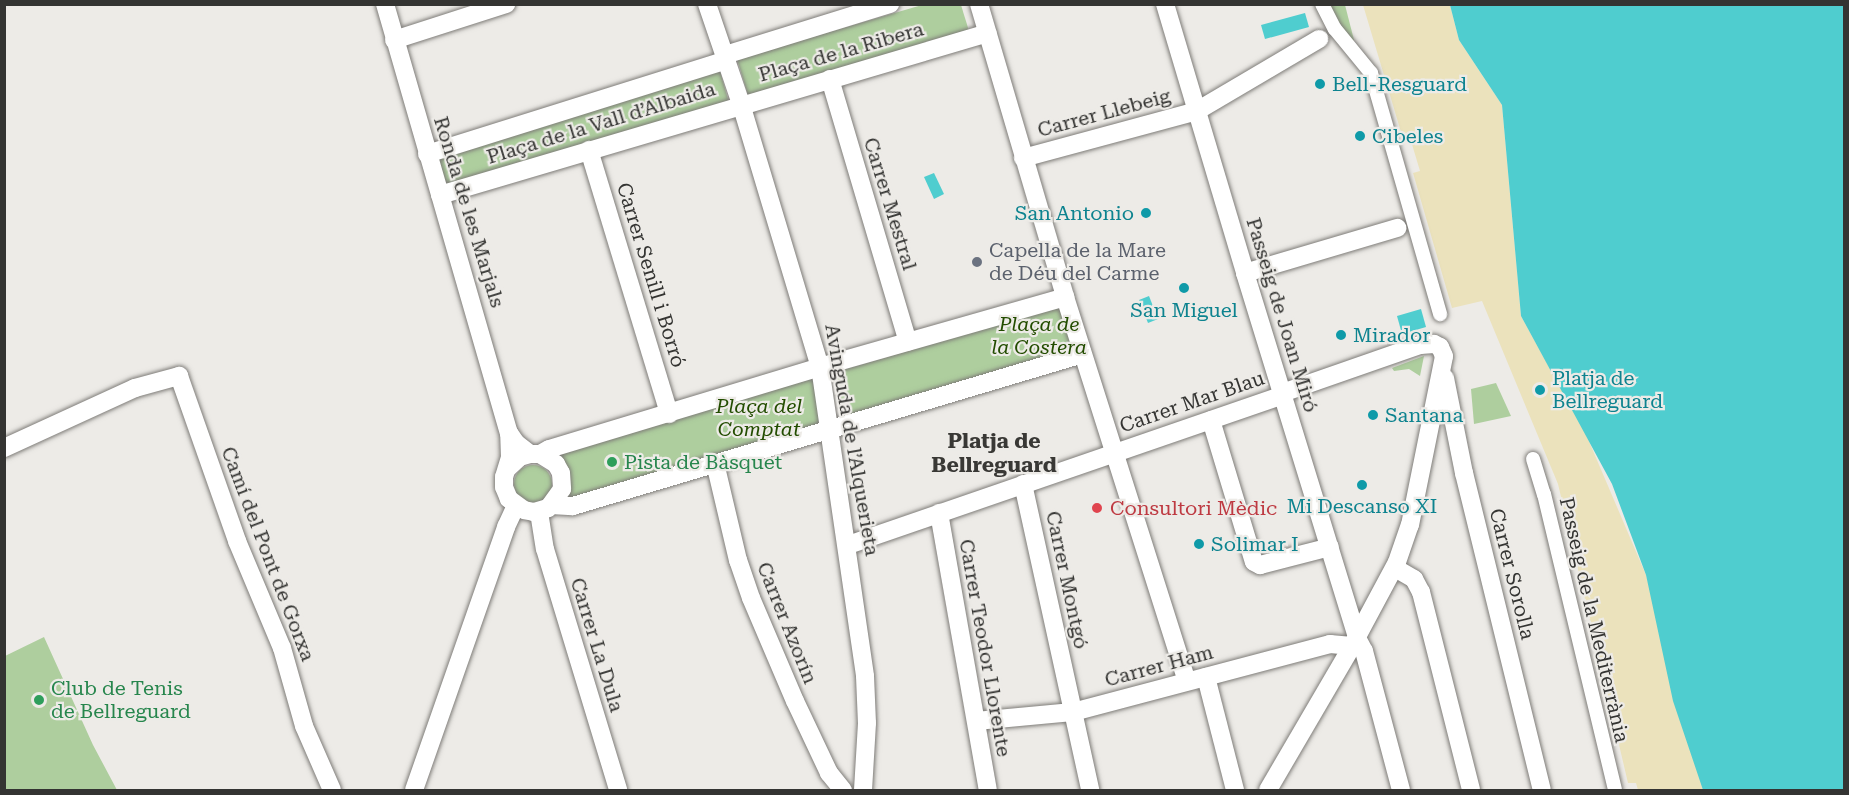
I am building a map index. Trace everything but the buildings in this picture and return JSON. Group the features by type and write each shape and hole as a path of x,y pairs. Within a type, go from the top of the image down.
{"street":[{"name":"Ronda de les Marjals","path":"385,4 509,433"},
{"path":"394,40 506,4"},
{"name":"Avinguda de l’Alquerieta","path":"707,4 741,104 820,367 848,545 866,687 863,790"},
{"name":"Plaça de la Ribera","path":"726,58 890,4"},
{"path":"979,4 1065,297 1187,681"},
{"name":"Passeig de Joan Miró","path":"1165,4 1330,547 1355,642 1364,651 1401,790"},
{"path":"1322,4 1335,29 1371,73 1405,225 1440,314"},
{"path":"1319,39 1335,29"},
{"name":"Plaça de la Ribera","path":"741,104 987,33"},
{"name":"Carrer Llebeig","path":"1023,158 1197,111 1319,39"},
{"name":"Plaça de la Vall d’Albaida","path":"427,154 726,58"},
{"name":"Carrer Mestral","path":"830,79 908,342"},
{"name":"Plaça de la Vall d’Albaida","path":"440,195 741,104"},
{"name":"Carrer Senill i Borró","path":"589,150 669,414"},
{"path":"1245,273 1405,225"},
{"path":"507,469 514,461 549,449 820,367 1065,297"},
{"name":"Carrer Mar Blau","path":"848,545 1211,420 1420,345 1434,344"},
{"name":"Carrer Sorolla","path":"1434,344 1442,350 1443,367 1464,473 1542,790"},
{"path":"509,433 504,488 509,499 524,510 569,507 1083,354"},
{"path":"1268,790 1355,642 1395,568 1410,525 1443,367"},
{"name":"Camí del Pont de Gorxa","path":"4,448 135,388 179,376 237,542 282,648 304,726 332,790"},
{"path":"1211,420 1254,562 1260,565 1330,547"},
{"path":"509,433 516,443 556,464 562,479 560,495 545,508"},
{"name":"Passeig de la Mediterrània","path":"1533,459 1544,494 1615,790"},
{"name":"Carrer Azorín","path":"715,463 747,587 795,702 829,772 843,790"},
{"name":"Carrer Montgó","path":"1023,484 1090,790"},
{"path":"414,790 506,527 516,506"},
{"name":"Carrer La Dula","path":"545,508 545,549 618,790"},
{"name":"Carrer Teodor Llorente","path":"939,513 988,790"},
{"path":"1395,568 1414,579 1420,592 1471,790"},
{"name":"Carrer Ham","path":"976,721 1073,712 1330,644 1355,642"},
{"path":"1206,677 1235,790"}],"green space":[{"path":"922,5 961,5 969,31 748,95 737,59"},
{"path":"1329,5 1345,5 1354,40 1352,42 1329,10"},
{"path":"720,71 729,103 447,189 437,157"},
{"name":"Plaça de la Costera","path":"1059,306 1074,350 842,417 833,373"},
{"path":"1424,356 1420,376 1409,369 1394,371 1392,368"},
{"name":"Plaça del Comptat","path":"813,378 822,424 565,501 554,455"},
{"path":"1496,383 1511,416 1474,424 1471,389"},
{"path":"533,465 540,466 546,471 551,477 551,491 546,497 540,502 533,503 526,502 520,497 515,491 514,484 515,477 520,471 526,466"},
{"name":"Club de Tenis de Bellreguard","path":"44,637 93,745 117,790 5,790 5,656"}],"sand":[{"name":"Platja de Bellreguard","path":"1363,5 1450,5 1459,40 1502,105 1521,316 1585,432 1646,575 1704,790 1638,790 1636,783 1628,783 1558,484 1482,301 1452,308 1413,173 1420,171 1411,141 1404,142"}],"water":[{"path":"1450,5 1844,5 1844,790 1703,790 1673,701 1646,575 1612,484 1521,316 1502,105 1459,40"},
{"path":"1305,13 1309,27 1265,39 1261,25"},
{"path":"934,173 944,194 934,199 924,177"},
{"path":"1149,296 1158,319 1148,323 1139,300"},
{"path":"1421,309 1426,327 1402,334 1397,316"}],"place":[{"name":"Bell-Resguard","path":"1320,84"},
{"name":"Cibeles","path":"1360,136"},
{"name":"San Antonio","path":"1146,213"},
{"name":"Capella de la Mare de Déu del Carme","path":"977,262"},
{"name":"San Miguel","path":"1184,288"},
{"name":"Mirador","path":"1341,335"},
{"name":"Platja de Bellreguard","path":"1540,390"},
{"name":"Santana","path":"1373,415"},
{"name":"Pista de Bàsquet","path":"612,462"},
{"name":"Mi Descanso XI","path":"1362,485"},
{"name":"Consultori Mèdic","path":"1097,508"},
{"name":"Solimar I","path":"1199,544"},
{"name":"Club de Tenis de Bellreguard","path":"39,700"}],"district":[{"name":"Platja de Bellreguard","path":"994,453"}]}
